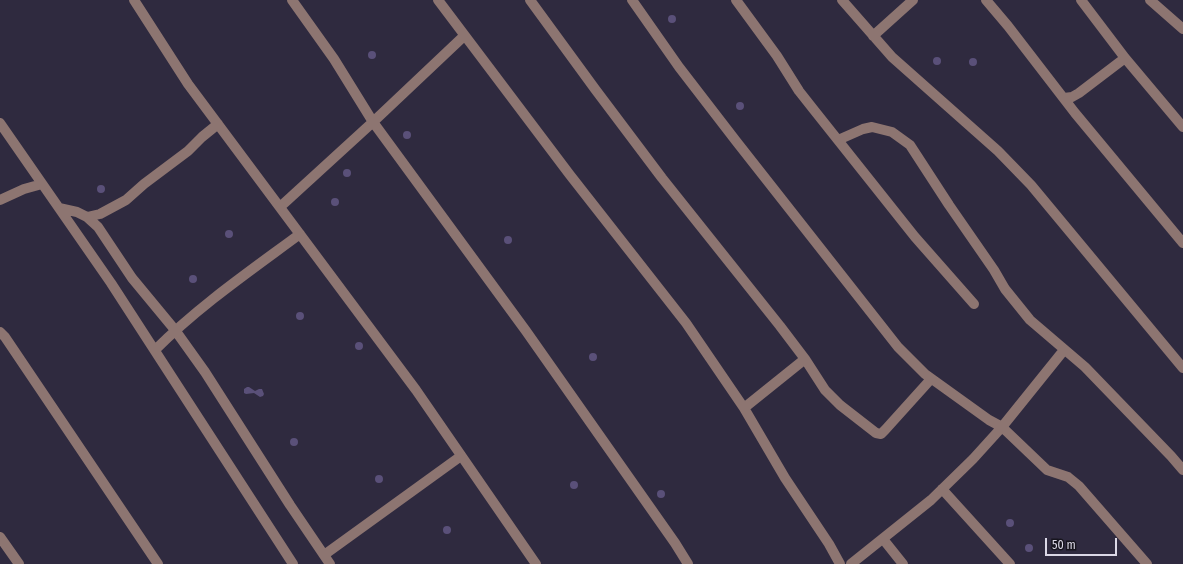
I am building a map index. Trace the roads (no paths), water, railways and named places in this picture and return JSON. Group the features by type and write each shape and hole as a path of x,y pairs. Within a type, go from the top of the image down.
{"street":[{"path":"134,0 188,84 416,390 536,564"},
{"path":"292,0 334,59 373,122 526,331 675,543 688,564"},
{"path":"438,0 570,175 686,323 744,408 785,478 840,564"},
{"path":"530,0 594,89 662,178 805,359 825,390 836,401 852,416 878,434 881,434 931,379"},
{"path":"632,0 680,67 785,204 837,267 898,346 931,379 1002,428 1048,470 1068,477 1079,486 1148,564"},
{"path":"736,0 777,56 799,91 915,237 974,304"},
{"path":"842,0 892,57 998,151 1031,185 1183,368"},
{"path":"873,36 913,0"},
{"path":"986,0 1155,211 1183,243"},
{"path":"1081,0 1125,58 1183,127"},
{"path":"1150,0 1183,29"},
{"path":"280,207 464,36"},
{"path":"1064,98 1072,97 1079,93 1125,58"},
{"path":"0,123 111,282 289,563"},
{"path":"87,217 100,214 126,200 144,184 188,151 218,124"},
{"path":"838,140 863,129 872,127 892,132 910,145 986,258 1005,289 1030,320 1085,367 1183,470"},
{"path":"0,200 24,189 42,184"},
{"path":"58,208 77,212 87,217 98,227 132,278 175,330 205,372 290,505 330,564"},
{"path":"155,350 175,330 210,301 300,234"},
{"path":"0,332 5,337 158,564"},
{"path":"852,564 931,500 973,459 1002,428 1064,350"},
{"path":"744,408 805,359"},
{"path":"324,555 461,456"},
{"path":"942,489 1010,564"},
{"path":"0,536 19,564"},
{"path":"883,539 903,564"}]}
